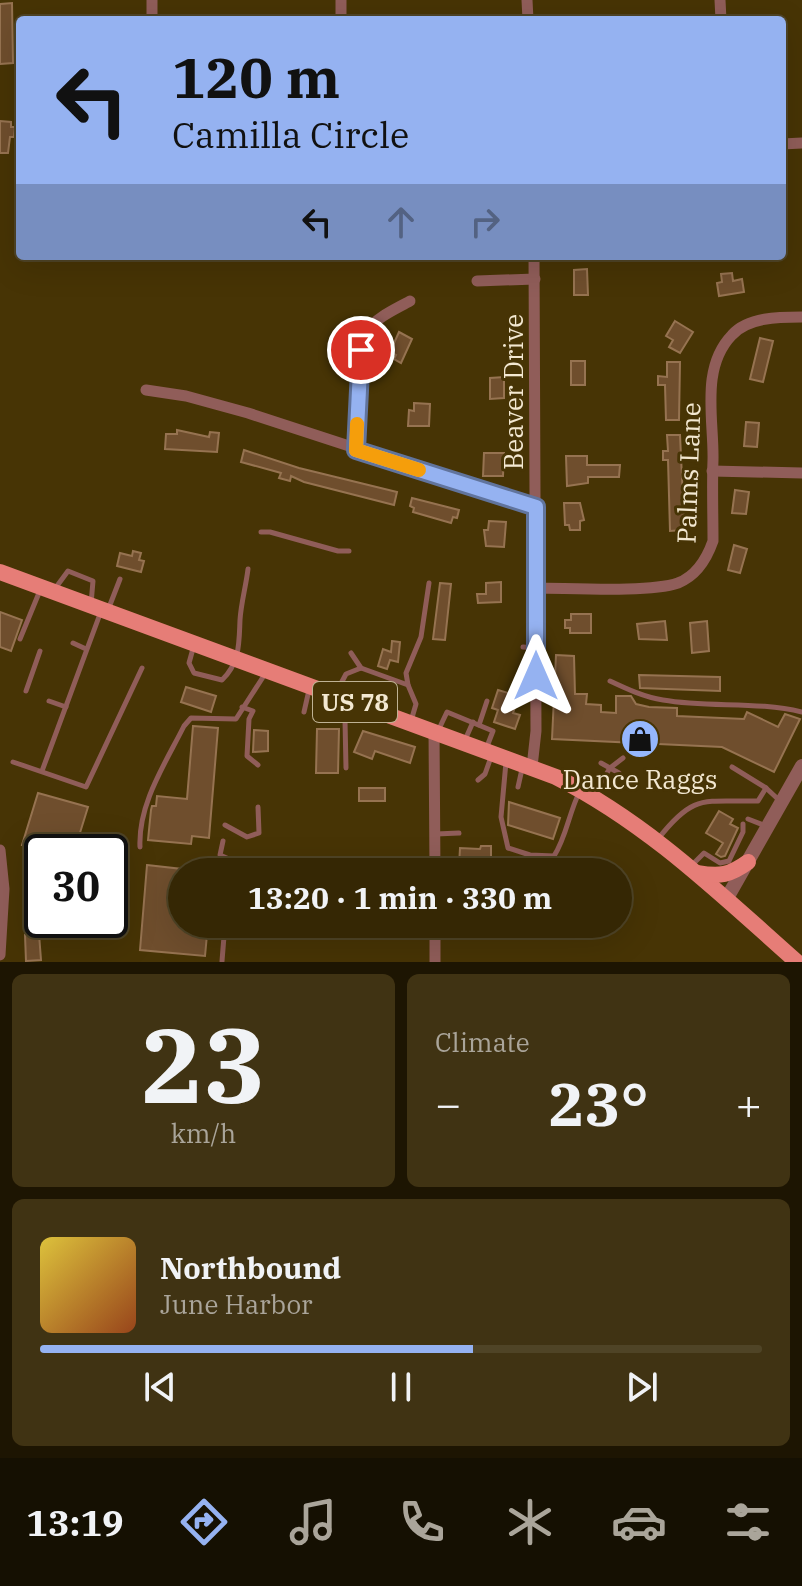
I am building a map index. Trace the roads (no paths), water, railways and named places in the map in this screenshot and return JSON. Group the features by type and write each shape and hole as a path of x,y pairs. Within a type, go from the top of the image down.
{"main road":[{"name":"US 78","path":"0,572 465,741 528,765 587,793 658,840 797,962"},
{"path":"694,870 720,877 734,873 748,862"}],"street":[{"name":"Beaver Drive","path":"528,765 536,731 534,260"},
{"path":"477,281 535,279"},
{"path":"356,450 358,369 364,339 377,321 410,301"},
{"name":"Palms Lane","path":"536,588 635,588 679,583 702,563 713,541 713,374 721,349 733,333 746,325 802,317"},
{"path":"146,390 186,396 248,413 536,507"},
{"path":"712,471 802,473"},
{"path":"435,858 436,731"},
{"path":"727,898 802,766"},
{"path":"0,850 4,889 0,955"},
{"path":"435,938 435,962"}],"lane":[{"path":"261,532 349,551"},
{"path":"195,643 189,663 194,673 222,680 236,658 241,642 240,621 248,569"},
{"path":"20,639 48,589 68,571 93,581 100,608"},
{"path":"42,771 100,608 120,579"},
{"path":"411,722 416,704 406,673 421,637 429,583"},
{"path":"73,643 86,649"},
{"path":"523,647 536,649"},
{"path":"26,691 40,651"},
{"path":"351,653 361,668 408,685"},
{"path":"13,762 86,787 142,668"},
{"path":"335,694 346,674 361,668"},
{"path":"140,847 149,794 184,726 191,718 236,719 267,669"},
{"path":"610,681 665,701 782,707 802,712"},
{"path":"304,712 310,685"},
{"path":"49,701 66,707"},
{"path":"346,768 345,720 352,701"},
{"path":"465,741 487,701"},
{"path":"242,707 253,711 249,719 247,756 258,765"},
{"path":"436,731 447,712 493,731 501,817 508,848 530,855 554,856 561,845 565,823 587,793 623,758"},
{"path":"478,780 485,774 495,753"},
{"path":"601,763 619,773"},
{"path":"518,787 528,765"},
{"path":"732,767 766,788 780,802"},
{"path":"658,840 678,813 698,802 758,801 766,788"},
{"path":"225,825 247,837 259,833 258,807"},
{"path":"694,870 704,853 720,863 729,861 746,822 767,826"},
{"path":"435,834 459,833"},
{"path":"223,841 220,855 227,858"},
{"path":"222,961 224,938"}],"place":[{"name":"Dance Raggs","path":"640,739"}]}
